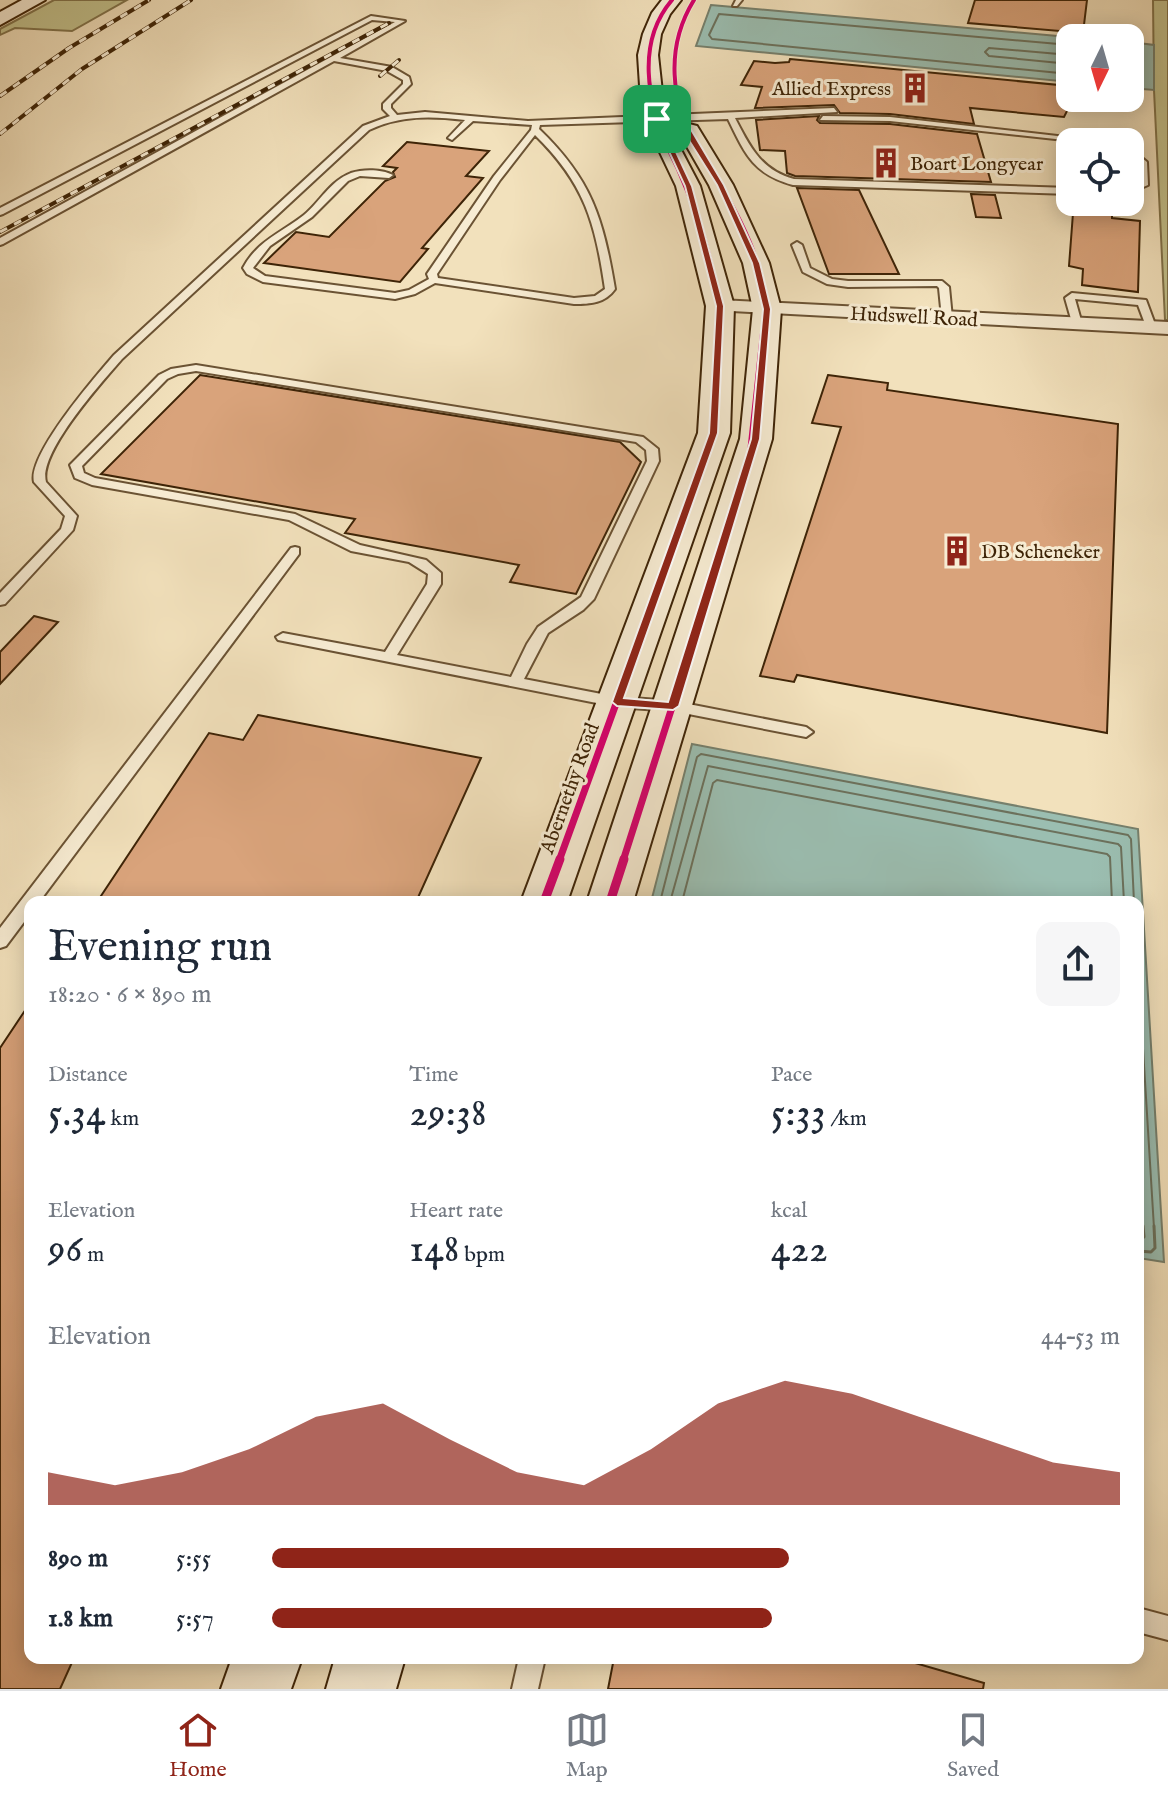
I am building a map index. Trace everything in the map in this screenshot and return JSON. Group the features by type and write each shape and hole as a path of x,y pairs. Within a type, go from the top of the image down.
{"main road":[{"path":"0,19 36,0"},
{"name":"Abernethy Road","path":"612,896 756,439 767,309 756,263 721,185 694,142 652,101 648,55 652,34 677,7"},
{"name":"Abernethy Road","path":"546,896 714,433 720,306 670,118"},
{"path":"256,1689 265,1664"},
{"path":"361,1689 368,1664"}],"street":[{"name":"Hudswell Road","path":"720,306 1162,329"}],"lane":[{"path":"0,212 371,18 380,16 402,21 0,242"},
{"path":"333,59 390,69 406,79 407,84 387,104 387,109 394,116"},
{"path":"732,119 834,110"},
{"path":"0,601 67,530 71,516 41,483 38,472 68,421 102,374 366,128 394,116 428,115 536,126 670,118 845,118 890,119 1056,137"},
{"path":"452,138 470,119"},
{"path":"732,119 758,167 775,178 820,184 1056,191"},
{"path":"434,280 432,274 536,126"},
{"path":"389,175 371,173 350,176 308,216 282,231 253,258 248,268 250,272 263,279 384,295 405,295 434,280 574,301 595,300 610,289 601,232 590,198 536,126"},
{"path":"477,186 492,187"},
{"path":"797,245 806,270 830,282 939,283 944,287 947,318"},
{"path":"1077,324 1072,296 1142,302 1162,329"},
{"path":"389,657 434,584 435,573 431,567 359,549 310,523 291,517 92,481 79,475 76,465 163,377 175,371 196,368 639,439 652,449 653,461 587,599 579,609 547,627 537,638 516,682"},
{"path":"34,896 295,551"},
{"path":"283,637 617,702 673,706 806,732"},
{"path":"0,941 24,909"},
{"path":"1144,1622 1166,1628"},
{"path":"525,1689 531,1664"}],"shaded area":[{"path":"54,0 127,0 72,31 15,28 0,35 0,29"},
{"path":"1153,0 1168,0 1168,320 1165,320 1154,90"}],"water":[{"path":"711,5 1056,36 1056,81 696,46"},
{"path":"1144,44 1154,45 1154,90 1144,89"},
{"path":"692,744 1138,829 1142,896 653,896"},
{"path":"1144,929 1164,1262 1144,1259"}],"building":[{"path":"975,0 1087,0 1084,24 1056,24 1056,31 968,23"},
{"name":"Allied Express","path":"790,59 1056,85 1056,112 1066,112 1064,117 970,108 974,124 890,114 840,113 834,105 755,108 762,87 741,85 754,61 789,62"},
{"name":"Boart Longyear","path":"819,116 817,120 820,123 890,124 977,134 991,182 795,176 787,173 785,151 760,150 756,120"},
{"path":"407,142 489,151 466,176 483,178 422,248 428,249 400,282 264,263 296,232 329,237 385,181 395,177 393,172 397,168 383,166"},
{"path":"797,188 859,190 899,274 829,274"},
{"path":"971,194 995,195 1001,218 976,217"},
{"path":"1073,216 1112,216 1140,221 1138,292 1082,285 1083,269 1069,266"},
{"path":"200,375 620,442 641,462 576,594 510,582 519,565 345,533 355,519 101,474"},
{"name":"DB Scheneker","path":"828,375 888,383 887,390 1118,424 1107,733 797,675 794,682 760,676 841,427 812,423"},
{"path":"34,616 58,622 0,684 0,652"},
{"path":"258,715 481,758 419,896 101,896 209,733 243,740"},
{"path":"24,1012 24,1664 71,1664 60,1689 0,1689 0,1048"},
{"path":"613,1664 919,1664 984,1683 983,1689 608,1689"}],"railway":[{"path":"0,96 69,48 149,0"},
{"path":"0,134 82,69 191,0"},
{"path":"0,232 389,23"},
{"path":"380,76 399,60"}],"cycle path":[{"path":"546,896 714,433 720,306 688,186 667,144 652,101 648,55 652,34 661,13 672,0"},
{"path":"612,896 745,480 755,427 766,314 763,289 748,244 721,185 698,149 680,109 674,52 684,16 694,0"}],"place":[{"name":"Allied Express","path":"915,88"},
{"name":"Boart Longyear","path":"886,163"},
{"name":"DB Scheneker","path":"957,551"}],"route":[{"path":"683,118 721,185 756,263 767,309 756,439 673,706 617,702 714,433 720,306 688,186 657,119 683,118"}]}
